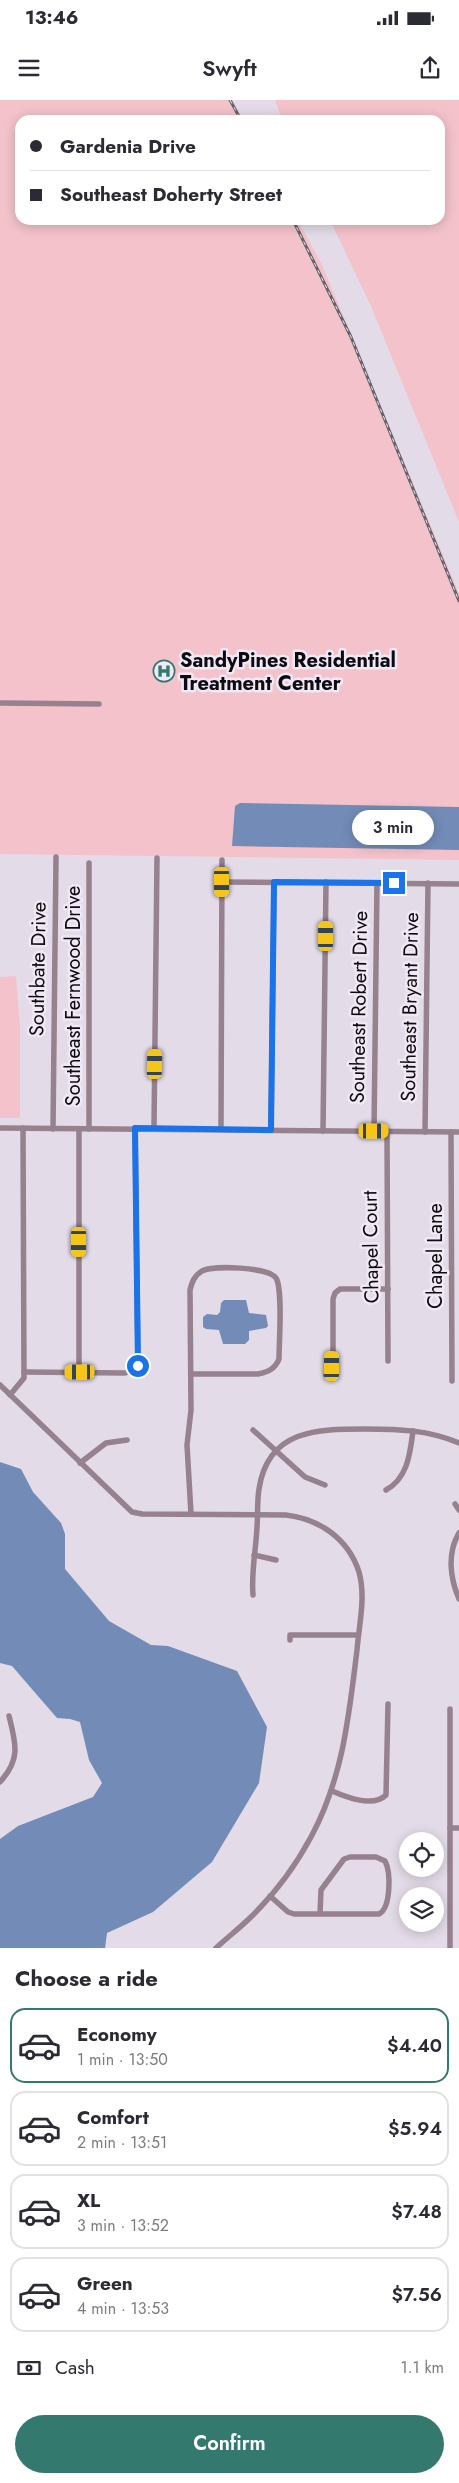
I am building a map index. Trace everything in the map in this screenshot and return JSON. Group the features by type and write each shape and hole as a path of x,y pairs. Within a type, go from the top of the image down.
{"street":[{"path":"0,703 99,704"},
{"name":"Southbate Drive","path":"54,1129 56,857"},
{"path":"154,1128 157,858"},
{"path":"221,1130 222,860"},
{"name":"Southeast Fernwood Drive","path":"89,863 89,1129"},
{"path":"222,882 459,884"},
{"path":"271,1130 274,882"},
{"path":"323,1131 326,882"},
{"name":"Southeast Robert Drive","path":"374,1131 377,883"},
{"name":"Southeast Bryant Drive","path":"425,1132 428,883"},
{"path":"0,1128 459,1132"},
{"path":"10,1395 21,1383 24,1372 23,1128"},
{"path":"24,1372 131,1371 137,1369 139,1363 135,1128"},
{"path":"79,1129 80,1372"},
{"name":"Chapel Court","path":"387,1131 388,1362"},
{"name":"Chapel Lane","path":"451,1132 452,1381"},
{"path":"190,1374 258,1374 267,1372 277,1364 279,1359 280,1294 276,1278 269,1272 261,1269 213,1269 204,1270 192,1280 190,1290 190,1374 191,1410 187,1445 190,1514"},
{"path":"326,1375 332,1366 333,1299 335,1293 340,1289 388,1289"},
{"path":"0,1385 132,1512 142,1514 286,1515 309,1520 328,1529 345,1546 357,1566 361,1582 362,1600 345,1745 332,1791 321,1818 303,1852 270,1896 240,1927 216,1948"},
{"path":"253,1430 305,1477 325,1485"},
{"path":"253,1595 252,1576 261,1480 267,1465 276,1452 294,1438 318,1430 413,1430 440,1436 459,1443"},
{"path":"386,1490 397,1482 404,1472 413,1430"},
{"path":"80,1463 106,1443 127,1440"},
{"path":"454,1504 459,1510"},
{"path":"459,1533 454,1545 451,1562 452,1579 459,1599"},
{"path":"254,1555 276,1560"},
{"path":"290,1640 290,1635 358,1635"},
{"path":"332,1791 357,1800 377,1800 386,1795 388,1704"},
{"path":"450,1709 450,1948"},
{"path":"0,1782 8,1773 16,1756 16,1744 9,1716"},
{"path":"450,1828 459,1828"},
{"path":"270,1896 291,1913 320,1914 382,1912 388,1903 388,1868 385,1861 376,1857 350,1857 344,1859 320,1890 320,1914"}],"shaded area":[{"path":"0,100 232,100 240,115 15,115 15,225 301,225 322,265 459,594 459,860 0,854"},
{"path":"275,100 459,100 459,522 371,306 332,225 445,225 445,115 280,115"},
{"path":"16,976 20,1028 20,1118 0,1118 0,977"}],"water":[{"path":"240,803 459,807 459,850 232,846 235,806"},
{"path":"224,1300 246,1300 249,1313 266,1315 268,1326 249,1331 249,1340 245,1344 223,1344 219,1330 203,1327 203,1317 207,1314 217,1315"},
{"path":"0,1462 21,1469 33,1492 61,1523 65,1534 65,1569 109,1621 151,1645 168,1646 237,1671 267,1727 259,1783 212,1862 153,1912 107,1933 105,1948 0,1948 0,1839 18,1826 93,1797 102,1783 89,1760 80,1722 57,1718 12,1666 0,1663"}],"railway":[{"path":"230,100 238,115"},
{"path":"295,225 351,337 459,601"}],"place":[{"name":"SandyPines Residential Treatment Center","path":"164,671"}],"route":[{"path":"138,1366 135,1128 271,1130 274,1019 274,882 394,883"}]}
